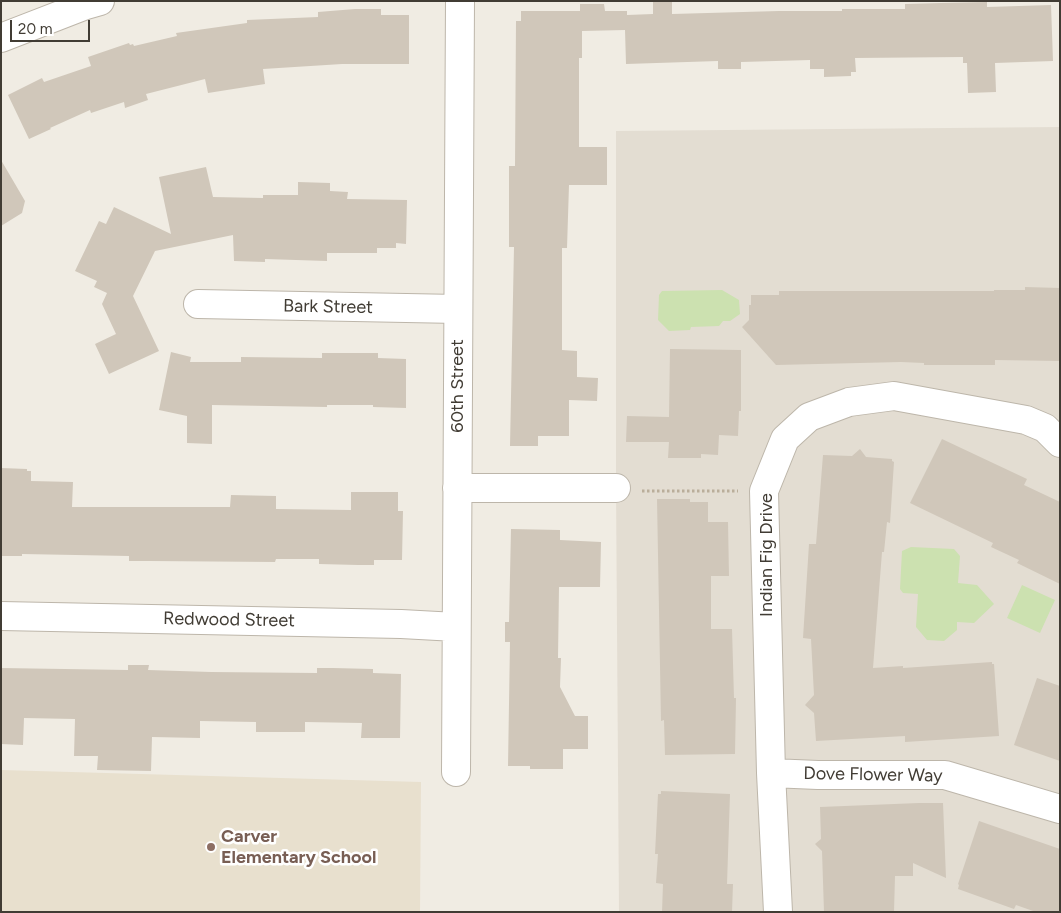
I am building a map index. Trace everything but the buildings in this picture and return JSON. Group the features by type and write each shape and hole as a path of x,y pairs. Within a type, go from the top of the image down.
{"street":[{"path":"1,38 100,1"},
{"name":"60th Street","path":"456,772 460,1"},
{"name":"Bark Street","path":"198,304 458,309"},
{"name":"Indian Fig Drive","path":"778,912 771,772 764,491 785,439 809,416 849,402 894,396 1026,420 1045,428 1060,442"},
{"path":"457,488 616,488"},
{"name":"Redwood Street","path":"1,616 401,624 456,627"},
{"name":"Dove Flower Way","path":"771,772 818,775 945,775 1060,809"}],"path":[{"path":"616,488 647,491 764,491"}],"shaded area":[{"path":"1060,127 1060,912 619,912 616,131"},
{"name":"Carver Elementary School","path":"1,770 421,782 420,912 1,912"}],"green space":[{"path":"722,290 739,300 740,314 730,321 723,321 719,326 691,327 690,330 669,331 658,320 659,295 662,291"},
{"path":"911,547 954,549 960,556 958,583 977,585 994,604 974,623 957,622 957,630 944,641 927,640 916,627 918,594 903,593 900,589 902,551"},
{"path":"1022,585 1055,600 1040,633 1007,618"}],"place":[{"name":"Carver Elementary School","path":"211,847"}]}
